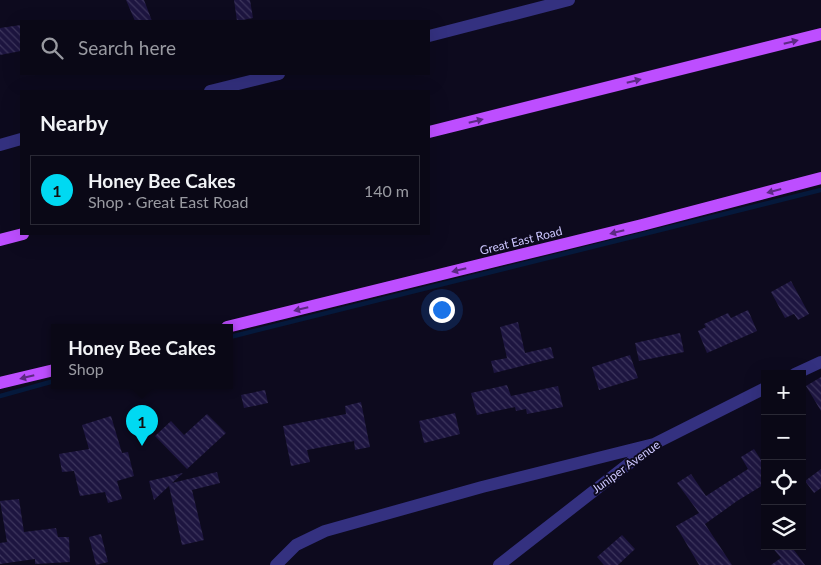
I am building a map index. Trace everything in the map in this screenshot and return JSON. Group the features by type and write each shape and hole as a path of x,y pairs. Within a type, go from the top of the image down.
{"main road":[{"path":"430,132 821,34"},
{"name":"Great East Road","path":"233,326 642,225 821,178"},
{"path":"0,240 20,235"},
{"path":"0,383 51,371"}],"street":[{"path":"430,36 569,0"},
{"path":"214,90 275,75"},
{"path":"0,145 20,139"},
{"path":"804,370 821,362"},
{"name":"Juniper Avenue","path":"499,565 654,444 761,390"},
{"path":"276,565 296,544 325,531 482,487 654,444"}],"building":[{"path":"126,0 144,0 152,20 135,20"},
{"path":"234,0 250,0 253,18 237,20"},
{"path":"20,25 20,51 0,55 0,28"},
{"path":"791,281 809,314 798,320 794,314 785,318 771,292"},
{"path":"748,310 757,331 707,353 698,331 706,327 704,324 728,313 731,318"},
{"path":"518,322 525,353 551,347 554,358 494,373 491,361 507,358 500,327"},
{"path":"680,333 684,352 639,361 635,343"},
{"path":"630,355 638,378 599,390 592,367"},
{"path":"821,377 821,411 806,386"},
{"path":"507,385 511,396 558,386 563,407 527,414 526,409 516,411 515,407 477,415 471,393"},
{"path":"265,390 268,403 244,408 241,395"},
{"path":"361,402 370,447 355,450 354,441 307,450 310,462 291,466 283,426 346,414 345,406"},
{"path":"455,413 460,434 424,443 419,421"},
{"path":"207,414 226,433 187,469 155,436 171,421 184,435"},
{"path":"111,416 122,453 128,452 134,476 117,481 122,499 108,503 105,492 80,496 74,471 62,472 59,454 89,449 82,425"},
{"path":"754,449 761,460 761,486 705,524 732,565 699,565 676,526 699,513 677,483 691,474 706,496 748,469 741,457"},
{"path":"821,469 821,488 814,493 806,480"},
{"path":"217,472 220,483 192,490 204,540 182,545 169,486 154,500 149,481 183,473 172,483"},
{"path":"19,499 24,532 56,528 58,537 69,537 70,562 35,564 35,559 0,564 0,543 7,542 0,501"},
{"path":"101,534 108,562 96,565 89,537"},
{"path":"622,535 635,549 618,565 604,565 597,557"},
{"path":"774,550 794,550 805,565 771,565 781,558"}],"waterway":[{"path":"233,336 821,190"},
{"path":"0,396 51,382"}],"place":[{"name":"Honey Bee Cakes","path":"142,446"}]}
